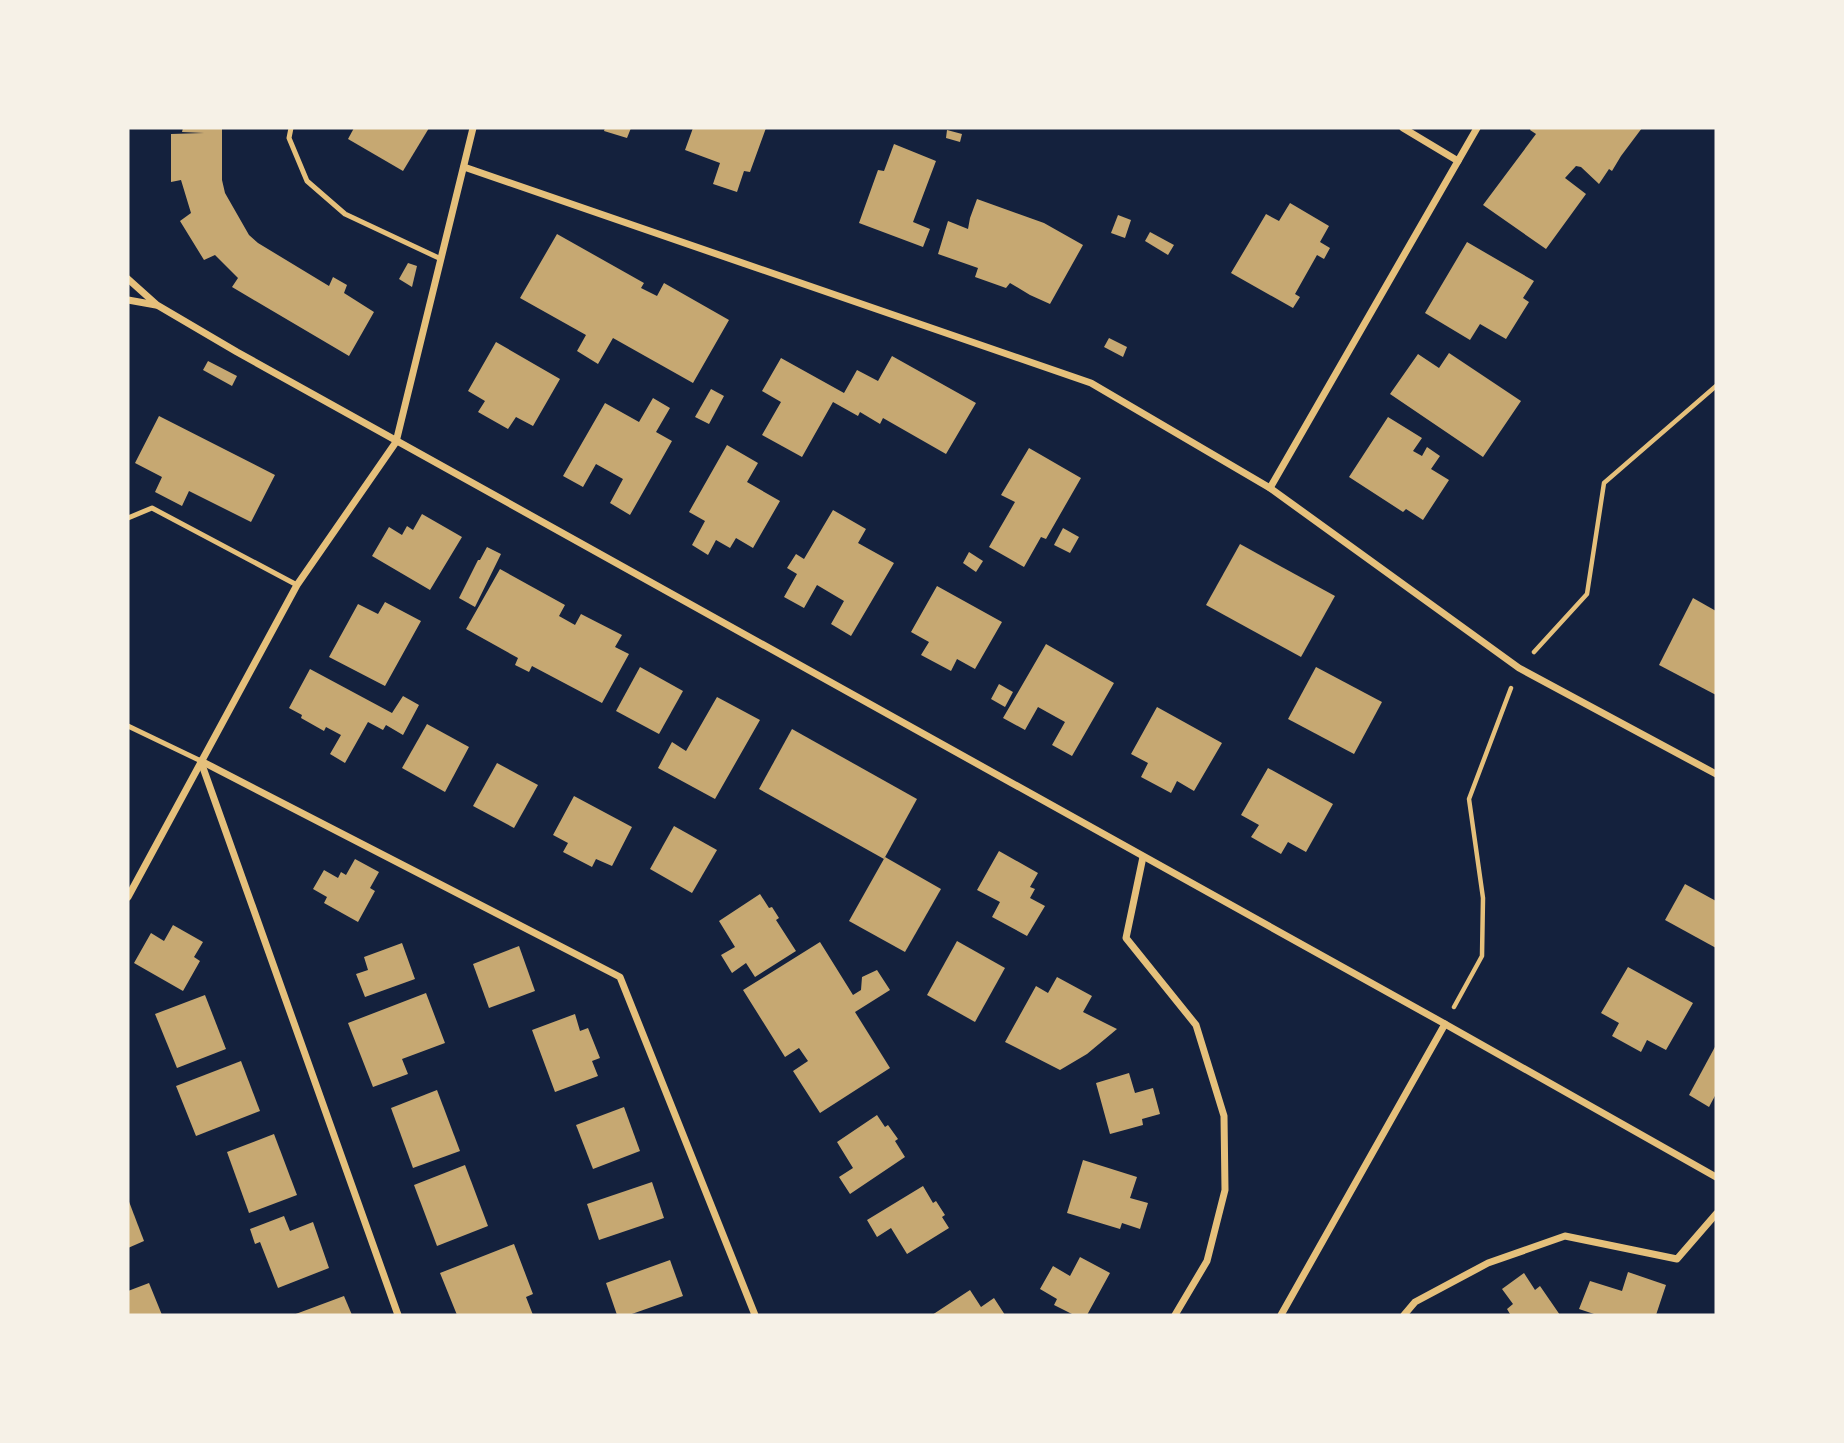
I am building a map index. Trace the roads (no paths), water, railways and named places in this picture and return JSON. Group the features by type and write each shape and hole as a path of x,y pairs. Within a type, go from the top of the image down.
{"street":[{"path":"128,897 297,585 396,442 473,128"},
{"path":"1403,128 1458,161"},
{"path":"1270,488 1477,128"},
{"path":"464,166 1091,383 1270,488 1519,668 1716,774"},
{"path":"128,279 157,305 396,442 1716,1177"},
{"path":"128,300 157,305"},
{"path":"201,761 398,1315"},
{"path":"201,761 620,977 755,1315"},
{"path":"1143,857 1126,938 1196,1025 1224,1116 1225,1190 1207,1261 1175,1315"},
{"path":"1281,1315 1445,1024"},
{"path":"1404,1315 1415,1302 1489,1263 1565,1236 1677,1259 1716,1214"}],"lane":[{"path":"292,128 289,138 307,181 345,214 441,259"},
{"path":"128,519 152,508 297,585"},
{"path":"128,726 201,761"}]}
